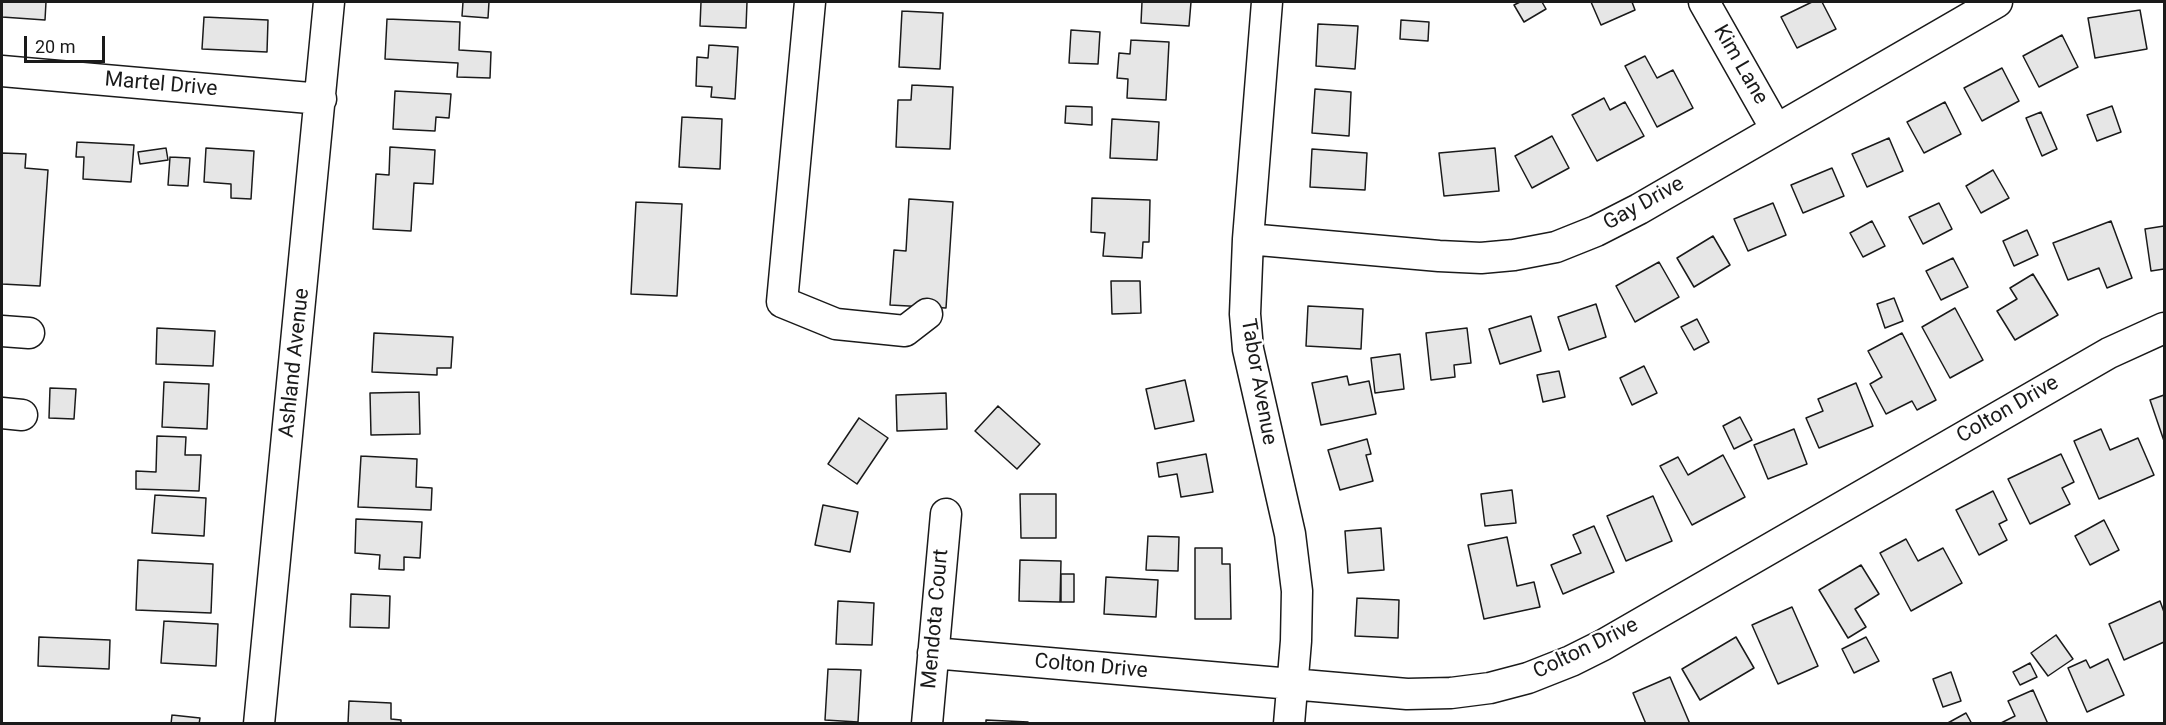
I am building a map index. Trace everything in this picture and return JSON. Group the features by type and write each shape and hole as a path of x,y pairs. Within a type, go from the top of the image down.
{"street":[{"name":"Ashland Avenue","path":"259,723 329,2"},
{"path":"810,2 782,302 836,324 905,331 927,314"},
{"name":"Tabor Avenue","path":"1267,2 1248,239 1245,314 1248,349 1290,534 1297,591 1296,641 1289,723"},
{"name":"Kim Lane","path":"1704,2 1776,129"},
{"name":"Gay Drive","path":"1248,239 1481,258 1514,255 1556,247 1596,231 1639,209 1997,2"},
{"name":"Martel Drive","path":"2,71 321,99"},
{"name":"Colton Drive","path":"933,653 1293,686 1407,694 1451,693 1490,688 1528,678 1570,661 1613,639 2109,353 2164,328"},
{"name":"Mendota Court","path":"927,723 946,514"}],"building":[{"path":"2,2 46,2 45,20 2,17"},
{"path":"463,2 489,2 488,18 462,16"},
{"path":"701,2 747,2 746,28 700,26"},
{"path":"1142,2 1191,2 1189,26 1141,23"},
{"path":"1520,2 1542,2 1546,9 1524,22 1514,5"},
{"path":"1591,2 1632,2 1635,10 1601,25"},
{"path":"1812,2 1822,2 1836,29 1797,48 1781,17"},
{"path":"2140,10 2147,49 2095,58 2088,18"},
{"path":"902,11 943,13 940,69 899,67"},
{"path":"204,17 268,20 267,52 202,49"},
{"path":"387,19 460,22 459,50 491,52 490,78 457,77 458,63 385,59"},
{"path":"1401,20 1429,22 1428,41 1400,39"},
{"path":"1318,24 1358,26 1355,69 1316,66"},
{"path":"1071,30 1100,32 1098,64 1069,63"},
{"path":"2062,35 2078,67 2039,87 2023,56"},
{"path":"1131,40 1169,42 1166,100 1127,98 1128,79 1117,78 1119,53 1130,54"},
{"path":"709,45 738,47 735,99 711,97 712,87 696,86 697,57 708,58"},
{"path":"1645,56 1657,78 1673,70 1693,108 1657,127 1625,66"},
{"path":"2002,68 2019,101 1982,121 1964,88"},
{"path":"912,85 953,87 950,149 896,147 898,100 911,100"},
{"path":"1315,89 1351,92 1349,136 1312,133"},
{"path":"395,91 451,94 449,118 436,117 435,131 393,129"},
{"path":"1604,98 1610,110 1625,102 1644,136 1597,161 1572,115"},
{"path":"1945,102 1961,134 1924,153 1907,122"},
{"path":"1066,106 1092,107 1092,125 1065,123"},
{"path":"2112,106 2121,132 2097,141 2087,115"},
{"path":"2041,112 2057,149 2042,156 2026,118"},
{"path":"682,117 722,119 720,169 679,167"},
{"path":"1112,119 1159,122 1157,160 1110,158"},
{"path":"1552,136 1569,168 1532,188 1515,156"},
{"path":"1889,138 1903,171 1867,187 1852,154"},
{"path":"77,142 134,145 131,182 83,179 84,157 76,157"},
{"path":"390,147 435,150 433,184 414,183 411,231 373,229 376,174 389,175"},
{"path":"166,148 168,160 140,164 138,152"},
{"path":"206,148 254,151 251,199 231,198 231,184 204,182"},
{"path":"1495,148 1499,191 1444,196 1439,153"},
{"path":"1312,149 1367,153 1365,190 1310,187"},
{"path":"2,153 26,154 25,168 48,170 40,286 2,284"},
{"path":"170,157 190,158 188,186 168,185"},
{"path":"1832,168 1844,196 1803,213 1791,185"},
{"path":"1993,170 2009,198 1981,213 1966,186"},
{"path":"1092,198 1150,200 1149,242 1143,242 1142,258 1103,256 1105,233 1091,232"},
{"path":"909,199 953,202 946,308 890,305 894,250 906,251"},
{"path":"636,202 682,204 677,296 631,294"},
{"path":"1773,203 1786,235 1748,251 1734,219"},
{"path":"1939,203 1952,229 1923,244 1909,217"},
{"path":"1872,221 1885,246 1863,257 1850,233"},
{"path":"2111,221 2132,278 2107,288 2099,268 2068,280 2053,243"},
{"path":"2164,226 2164,269 2151,271 2145,229"},
{"path":"2027,230 2038,255 2014,266 2003,241"},
{"path":"1713,236 1730,265 1694,287 1677,258"},
{"path":"1953,258 1968,287 1941,300 1926,271"},
{"path":"1659,262 1679,297 1635,322 1616,286"},
{"path":"2033,274 2058,315 2015,340 1997,311 2017,299 2010,288"},
{"path":"1111,281 1140,281 1141,313 1112,314"},
{"path":"1894,298 1903,321 1885,328 1877,304"},
{"path":"1596,304 1606,337 1569,350 1558,317"},
{"path":"1308,306 1363,309 1361,349 1306,346"},
{"path":"1955,308 1983,360 1950,378 1922,327"},
{"path":"1531,316 1541,351 1500,364 1489,329"},
{"path":"1697,319 1709,342 1694,350 1681,327"},
{"path":"157,328 215,331 213,366 156,364"},
{"path":"1467,328 1471,363 1454,365 1455,377 1431,380 1426,333"},
{"path":"374,333 453,337 451,368 437,368 437,375 372,372"},
{"path":"1902,333 1936,400 1917,410 1912,401 1886,414 1870,384 1882,377 1868,351"},
{"path":"1400,354 1404,389 1375,393 1371,358"},
{"path":"1644,366 1657,393 1632,405 1620,378"},
{"path":"1559,371 1565,397 1543,402 1537,375"},
{"path":"1347,376 1349,385 1369,381 1376,414 1321,425 1312,383"},
{"path":"1185,380 1194,421 1155,429 1146,389"},
{"path":"164,382 209,384 207,429 162,427"},
{"path":"1856,383 1873,426 1819,448 1806,418 1823,411 1818,399"},
{"path":"50,388 76,389 74,419 49,418"},
{"path":"419,392 420,434 371,435 370,393"},
{"path":"946,393 947,429 897,431 896,395"},
{"path":"2164,395 2164,441 2150,400"},
{"path":"998,406 1040,444 1017,469 975,431"},
{"path":"1740,417 1752,440 1734,449 1723,426"},
{"path":"859,418 888,438 857,484 828,464"},
{"path":"1794,429 1807,464 1768,479 1754,445"},
{"path":"2101,429 2110,450 2138,438 2154,475 2099,499 2074,441"},
{"path":"157,436 186,437 185,455 201,455 199,491 136,489 136,471 156,472"},
{"path":"1367,439 1371,454 1366,455 1373,481 1340,490 1328,450"},
{"path":"1206,454 1213,492 1181,497 1177,474 1159,477 1157,463"},
{"path":"2061,454 2074,482 2062,488 2070,504 2030,524 2008,479"},
{"path":"1723,455 1745,497 1692,525 1660,466 1678,457 1688,475"},
{"path":"361,456 417,459 416,487 432,488 431,510 358,507"},
{"path":"1512,490 1516,523 1485,526 1481,494"},
{"path":"1993,491 2007,520 1999,524 2007,540 1979,555 1956,510"},
{"path":"1020,494 1056,494 1056,538 1021,538"},
{"path":"155,495 206,498 204,536 152,533"},
{"path":"1653,496 1672,541 1626,561 1607,516"},
{"path":"823,505 858,512 850,552 815,545"},
{"path":"356,519 422,522 420,558 404,557 404,570 379,569 380,555 355,553"},
{"path":"2104,520 2119,550 2090,565 2075,536"},
{"path":"1594,526 1614,572 1563,594 1551,565 1581,553 1573,535"},
{"path":"1381,528 1384,570 1348,573 1345,531"},
{"path":"1148,536 1179,537 1178,571 1146,570"},
{"path":"1507,537 1517,586 1534,582 1540,607 1484,619 1468,545"},
{"path":"1906,539 1918,561 1943,548 1962,583 1911,611 1880,553"},
{"path":"1195,548 1222,548 1222,564 1230,564 1231,619 1195,619"},
{"path":"138,560 213,564 211,613 136,610"},
{"path":"1020,560 1061,561 1060,602 1019,601"},
{"path":"1861,565 1879,594 1855,609 1866,627 1848,638 1819,590"},
{"path":"1061,574 1074,574 1074,602 1061,602"},
{"path":"1106,577 1158,580 1156,617 1104,614"},
{"path":"351,594 390,596 389,628 350,627"},
{"path":"1357,598 1399,600 1398,638 1355,636"},
{"path":"838,601 874,603 872,645 836,644"},
{"path":"2160,601 2164,612 2164,642 2124,660 2109,624"},
{"path":"1792,607 1818,666 1778,684 1752,625"},
{"path":"164,621 218,624 216,666 161,663"},
{"path":"2056,635 2073,659 2048,676 2031,653"},
{"path":"39,637 110,640 109,669 38,666"},
{"path":"1736,637 1754,668 1700,700 1682,669"},
{"path":"1866,637 1879,661 1854,673 1842,649"},
{"path":"2108,659 2124,695 2087,712 2068,668 2086,660 2090,668"},
{"path":"2030,663 2037,677 2020,685 2013,672"},
{"path":"828,669 861,670 858,722 825,720"},
{"path":"1951,672 1961,701 1943,707 1933,679"},
{"path":"1670,677 1690,724 1646,724 1633,693"},
{"path":"2033,690 2048,724 1999,724 2015,716 2008,701"},
{"path":"349,701 391,703 391,719 401,720 401,724 348,724"},
{"path":"1966,713 1972,724 1946,724"},
{"path":"172,715 200,718 199,724 171,724"},
{"path":"986,720 1028,722 1028,724 986,724"}]}
